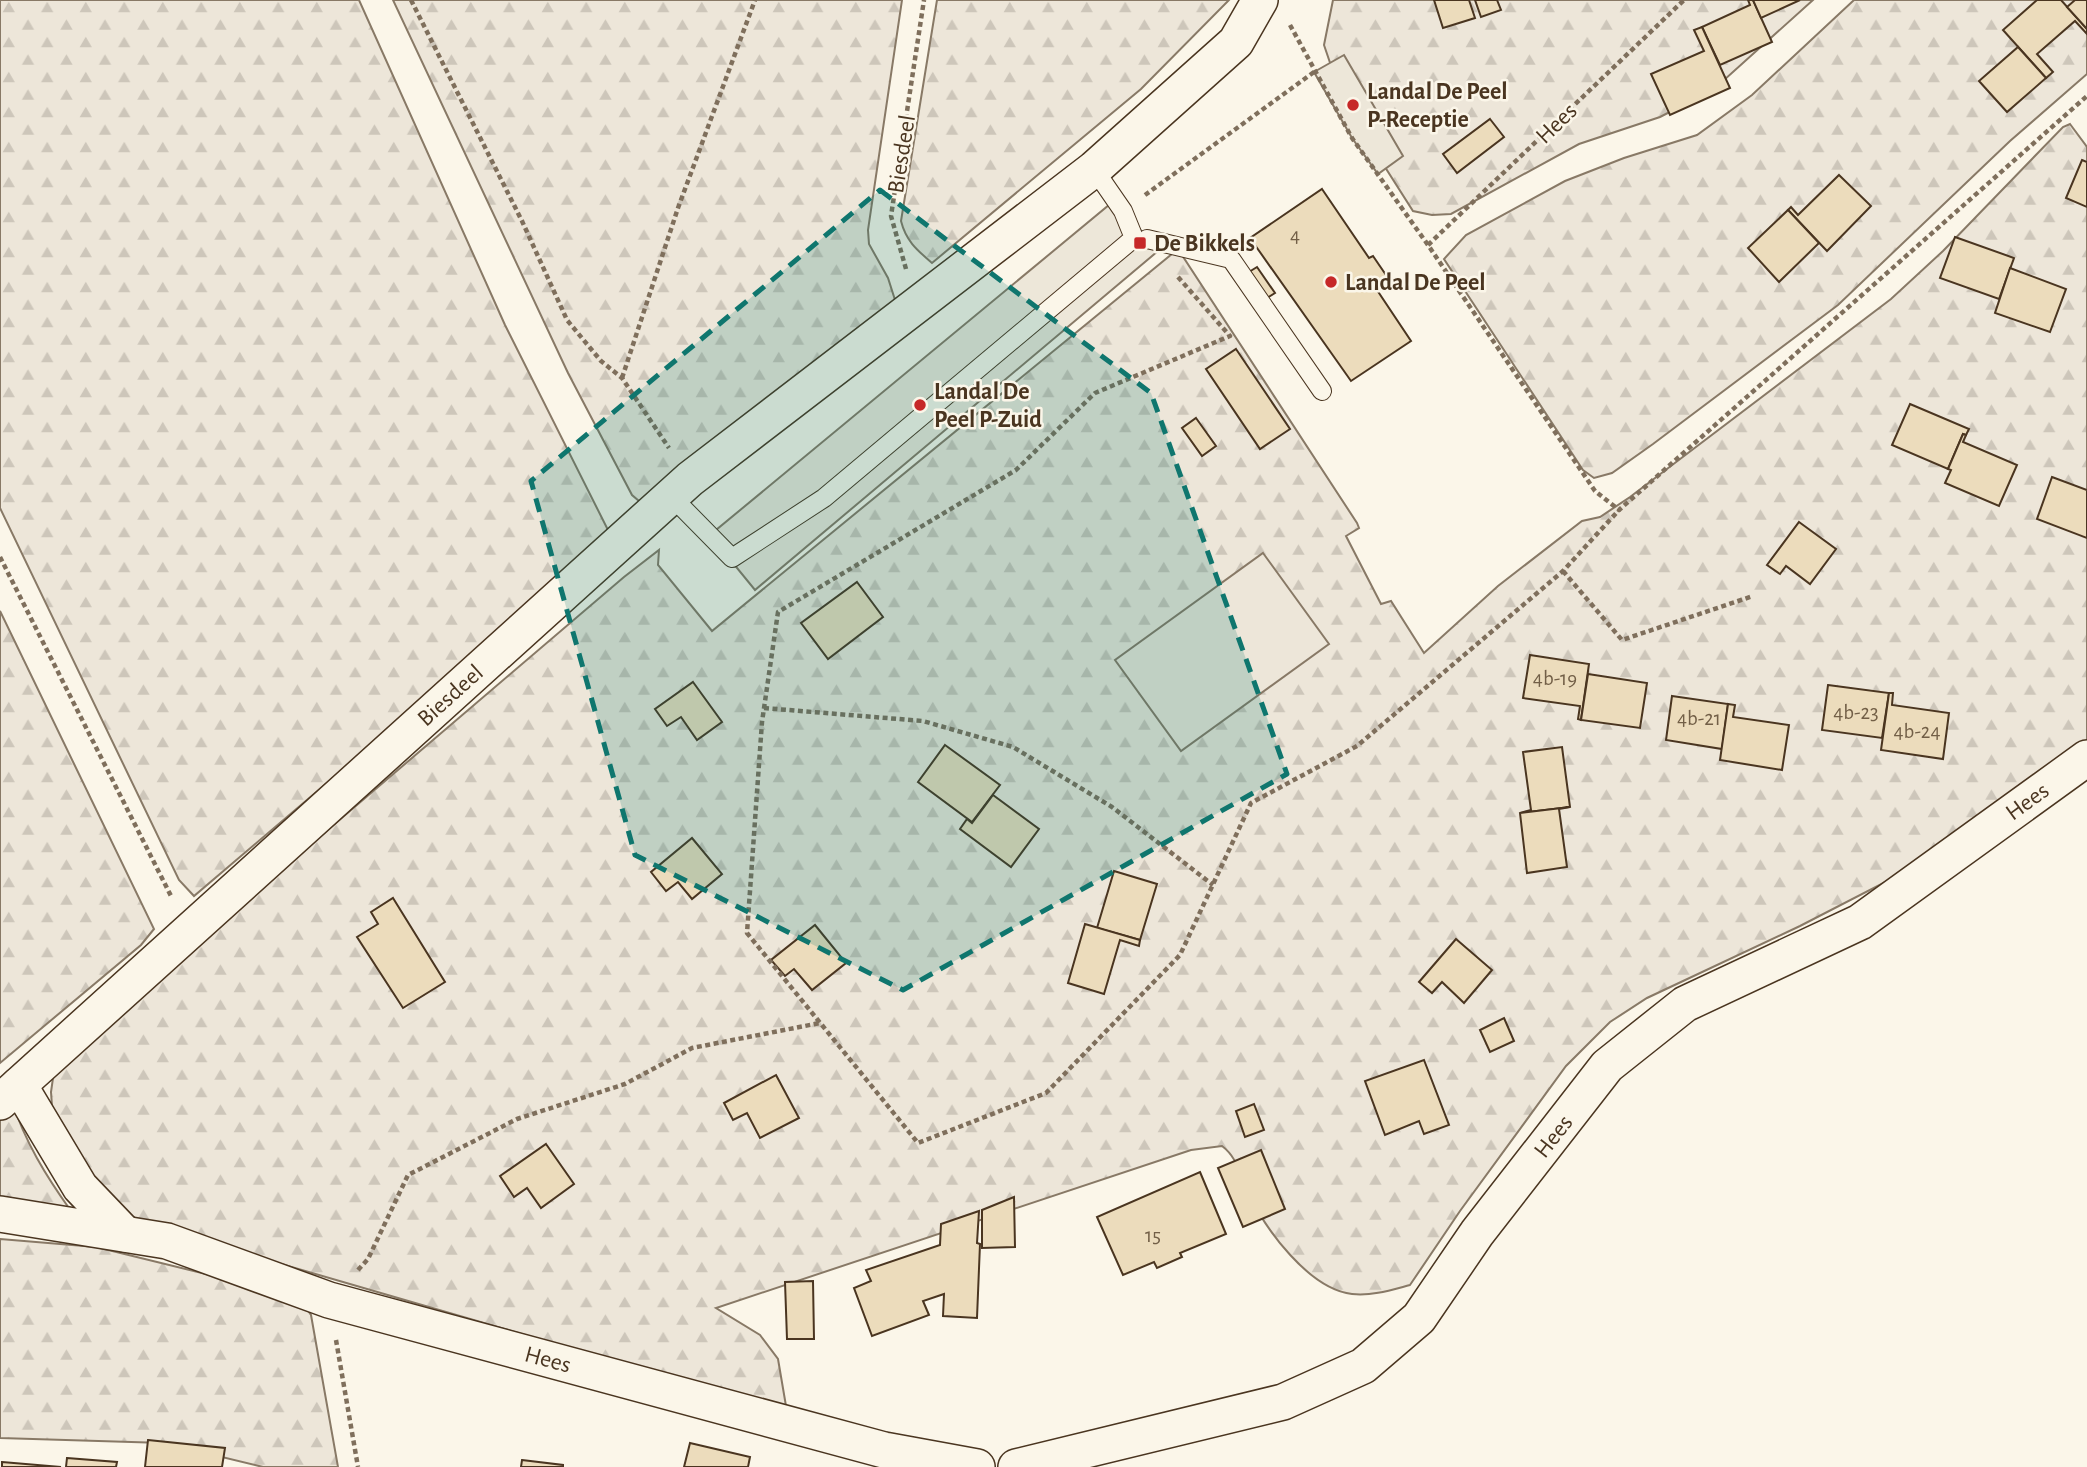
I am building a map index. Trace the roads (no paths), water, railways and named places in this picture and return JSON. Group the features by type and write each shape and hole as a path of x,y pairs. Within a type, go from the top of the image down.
{"street":[{"name":"Biesdeel","path":"10,1093 681,487 1094,169 1236,42 1260,0"},
{"name":"Hees","path":"1016,1467 1283,1402 1363,1366 1419,1318 1477,1233 1607,1066 1685,1004 1860,922 2087,758"},
{"path":"10,1093 80,1186 125,1234"},
{"name":"Hees","path":"0,1214 167,1241 329,1300 884,1450 977,1467"}],"lane":[{"path":"681,487 732,558 824,498 1134,238 1123,211 1094,169"},
{"path":"1147,239 1231,259 1322,391"}],"place":[{"name":"Landal De Peel P-Receptie","path":"1353,105"},
{"name":"De Bikkels","path":"1140,243"},
{"name":"Landal De Peel","path":"1331,282"},
{"name":"Landal De Peel P-Zuid","path":"920,405"}]}
